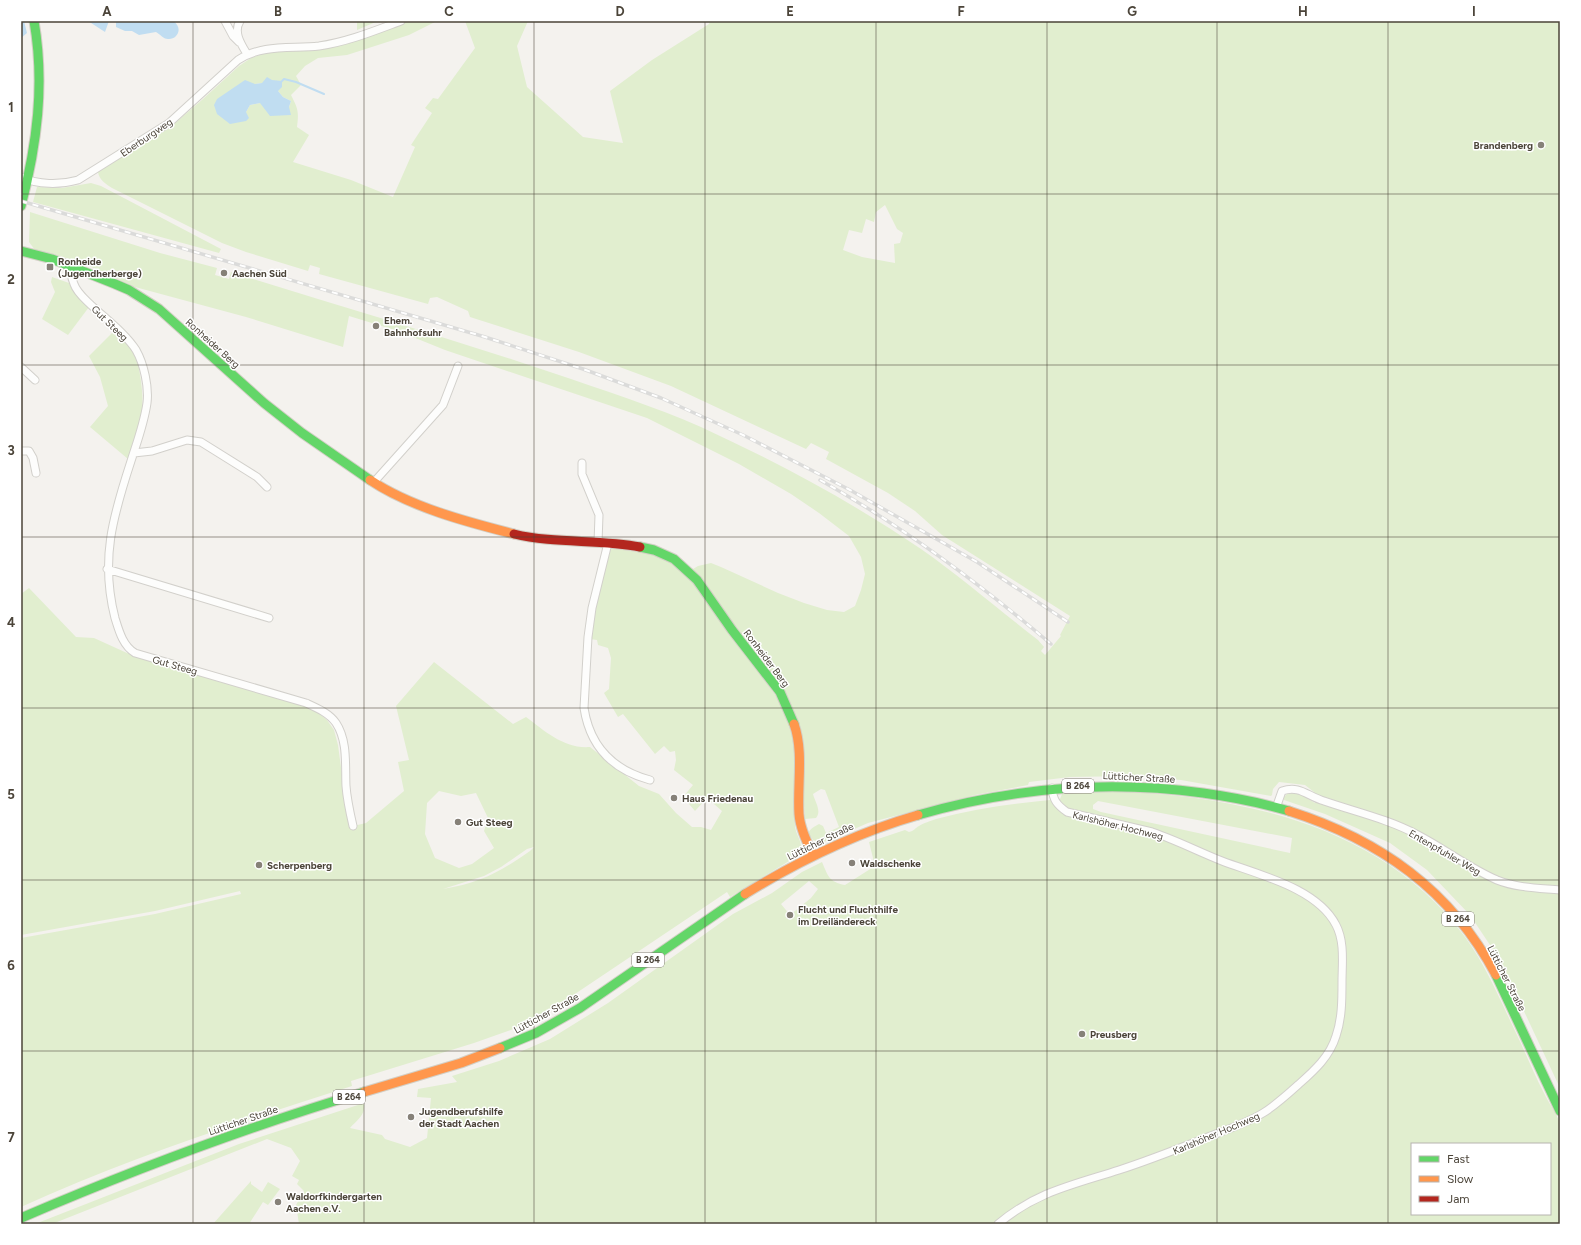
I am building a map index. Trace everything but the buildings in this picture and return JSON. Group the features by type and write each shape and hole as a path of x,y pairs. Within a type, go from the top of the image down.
{"main road":[{"path":"21,206 24,178 35,136 40,90 40,53 34,21"},
{"name":"Ronheider Berg","path":"21,251 52,259 129,290 158,309 264,403 318,444 374,482 411,501 472,523 520,535 598,543 625,544 654,550 674,559 697,580 732,630 780,692 789,710 796,729 799,748 799,815 802,829 813,855"},
{"name":"Lütticher Straße","path":"21,1218 133,1171 221,1139 333,1102 479,1057 518,1041 570,1014 601,994 723,907 813,855 863,832 920,813 963,802 1006,794 1076,786 1145,786 1237,798 1318,821 1355,837 1402,866 1433,891 1460,920 1480,948 1498,979 1559,1105"}],"street":[{"path":"225,21 233,36 247,54"},
{"path":"239,42 238,24 240,21"},
{"name":"Eberburgweg","path":"24,178 55,183 66,183 78,180 89,174 169,123 238,60 247,54 270,48 317,46 342,42 401,21"},
{"name":"Gut Steeg","path":"72,267 71,272 76,289 125,336 140,358 146,386 147,401 144,422 112,526 108,554 107,569 109,592 120,634 128,650 144,657 306,703 325,712 337,724 345,751 346,788 353,826"},
{"path":"374,482 443,405 458,366"},
{"path":"21,367 35,380"},
{"path":"134,453 147,452 187,440 202,442 257,477 267,487"},
{"path":"21,451 30,451 36,473"},
{"path":"582,464 582,474 599,515 598,543"},
{"path":"608,543 592,608 588,637 584,708 585,719 602,753 618,765 637,776 650,780"},
{"path":"107,569 269,618"},
{"name":"Karlshöher Hochweg","path":"998,1224 1021,1207 1058,1188 1146,1161 1264,1113 1287,1095 1324,1060 1332,1047 1340,1023 1342,993 1341,938 1337,926 1329,914 1321,906 1308,896 1292,887 1223,861 1166,837 1152,832 1067,812 1056,802 1053,797 1052,788"},
{"name":"Entenpfuhler Weg","path":"1276,808 1282,791 1294,788 1317,799 1385,820 1418,835 1476,870 1499,881 1511,884 1560,890"}],"green space":[{"path":"357,21 378,21 357,30"},
{"path":"390,21 437,21 409,35 347,55 318,58 305,66 296,76 301,85 291,95 297,110 297,127 309,135 293,162 351,180 393,197 415,147 411,145 432,113 425,108 433,98 438,99 475,48 465,21 528,21 517,46 527,87 583,137 623,143 610,91 652,60 709,24 710,21 1560,21 1560,1088 1500,960 1470,915 1427,870 1390,843 1325,814 1284,800 1284,797 1289,792 1297,792 1315,803 1314,792 1305,785 1279,782 1273,789 1271,796 1181,780 1131,776 1070,777 1029,782 1028,785 975,795 868,823 822,843 813,840 808,833 819,824 823,826 826,833 839,827 825,790 821,789 813,794 818,806 818,815 816,818 805,819 799,728 736,628 703,579 693,569 698,566 711,563 804,603 827,610 844,612 855,606 865,574 861,557 849,536 791,494 739,464 647,418 445,350 398,331 349,316 343,347 246,317 135,287 78,261 35,250 29,242 30,212 160,253 217,268 215,275 229,279 231,272 473,347 609,392 683,419 786,469 841,499 895,532 951,571 1038,640 1044,647 1041,651 1045,655 1061,636 1060,635 1070,616 942,535 915,511 888,493 826,459 829,452 811,443 806,449 671,386 579,352 470,317 468,311 437,297 430,298 428,304 319,274 320,268 310,265 308,271 222,243 112,188 103,182 100,177 98,172 174,124 239,66 251,58 268,52 346,44","holes":["262,83 278,91 283,97 291,101 289,107 260,103 250,105 246,112 255,84","885,205 897,229 903,233 900,243 894,244 895,263 862,257 843,250 849,230 862,233 866,219 874,222 876,212"]},
{"path":"91,183 101,186 221,249 219,253 33,202 37,187 62,188"},
{"path":"52,277 69,283 73,291 89,307 68,335 42,319 55,292 51,282"},
{"path":"114,331 135,355 139,368 142,388 141,418 128,459 90,427 108,406 100,377 89,356"},
{"path":"609,548 647,553 660,557 670,562 694,583 776,696 788,721 794,748 794,816 796,830 801,843 801,851 799,855 730,897 727,892 563,1002 511,1030 351,1081 352,1086 226,1127 143,1157 102,1172 21,1207 21,938 155,914 241,894 240,891 155,911 21,935 21,594 29,588 76,637 94,638 127,653 306,706 315,710 327,720 334,730 338,745 349,827 366,823 404,791 398,762 409,760 396,706 434,662 513,724 526,717 563,742 581,747 590,747 639,786 659,794 676,813 692,827 701,827 711,830 722,811 707,798 695,811 683,797 693,785 674,770 676,760 675,751 670,752 664,746 655,754 623,714 618,717 604,693 609,689 611,658 608,648 598,645 597,640 590,639 593,618","holes":["439,791 461,796 476,793 488,818 484,831 494,848 472,864 459,868 435,858 425,834 427,803","534,847 509,865 489,876 456,887 443,889 484,876 501,867 527,849"]},
{"path":"1110,791 1160,794 1209,800 1258,810 1306,824 1351,843 1393,868 1431,899 1465,937 1487,972 1540,1086 1559,1120 1561,1131 1560,1224 299,1224 296,1205 304,1191 297,1184 299,1180 292,1176 300,1161 291,1148 267,1139 52,1224 35,1224 239,1144 364,1103 364,1111 350,1128 382,1135 385,1139 410,1147 427,1138 431,1098 417,1097 418,1089 457,1082 452,1076 499,1061 550,1039 608,1003 733,914 772,893 802,872 822,862 832,880 845,885 875,866 869,842 905,830 911,832 923,824 936,819 998,806 1060,799 1062,794","holes":["1098,801 1292,838 1290,853 1101,812 1093,809 1093,805","809,881 818,889 811,898 790,915 781,904"]},
{"path":"251,1181 251,1184 262,1192 268,1182 280,1189 268,1205 263,1202 249,1224 213,1224"}],"water":[{"path":"21,21 24,21 27,33 21,38"},
{"path":"88,21 109,21 105,32"},
{"path":"116,21 173,21 179,30 176,36 171,39 165,38 156,32 139,35 132,31 125,31 116,27"},
{"path":"267,77 272,80 282,81 282,87 278,91 283,97 291,101 289,107 291,115 270,116 260,103 250,105 246,112 249,118 246,121 230,124 217,114 214,105 217,99 245,80 255,84 262,83"}],"waterway":[{"path":"281,82 284,79 296,82 324,94"}],"railway":[{"path":"21,201 485,337 583,369 661,398 743,435 850,490 977,562 1068,622"},
{"path":"820,480 881,516 939,556 968,577 1051,644"}],"traffic: fast":[{"path":"21,206 27,183 38,114 39,68 34,21"},
{"path":"21,251 52,259 115,284 129,290 159,309 264,403 302,433 370,480"},
{"path":"640,547 654,550 674,559 697,580 732,630 780,692 794,724"},
{"path":"918,815 988,798 1059,789 1095,787 1131,787 1203,793 1247,800 1289,811"},
{"path":"500,1048 536,1033 580,1008 745,894"},
{"path":"1496,975 1560,1111"},
{"path":"21,1218 105,1183 191,1150 320,1105 364,1092"}],"traffic: slow":[{"path":"370,480 386,490 439,513 514,534"},
{"path":"794,724 799,746 799,814 804,835 813,855"},
{"path":"1289,811 1322,823 1353,837 1383,853 1410,872 1435,893 1457,918 1478,945 1496,975"},
{"path":"745,894 829,848 873,830 918,815"},
{"path":"364,1092 461,1063 500,1048"}],"traffic: jam":[{"path":"514,534 545,539 609,543 640,547"}],"place":[{"name":"Brandenberg","path":"1541,145"},
{"name":"Ronheide (Jugendherberge)","path":"50,267"},
{"name":"Aachen Süd","path":"224,273"},
{"name":"Ehem. Bahnhofsuhr","path":"376,326"},
{"name":"Haus Friedenau","path":"674,798"},
{"name":"Gut Steeg","path":"458,822"},
{"name":"Waldschenke","path":"852,863"},
{"name":"Scherpenberg","path":"259,865"},
{"name":"Flucht und Fluchthilfe im Dreiländereck","path":"790,915"},
{"name":"Preusberg","path":"1082,1034"},
{"name":"Jugendberufshilfe der Stadt Aachen","path":"411,1117"},
{"name":"Waldorfkindergarten Aachen e.V.","path":"278,1202"}]}
